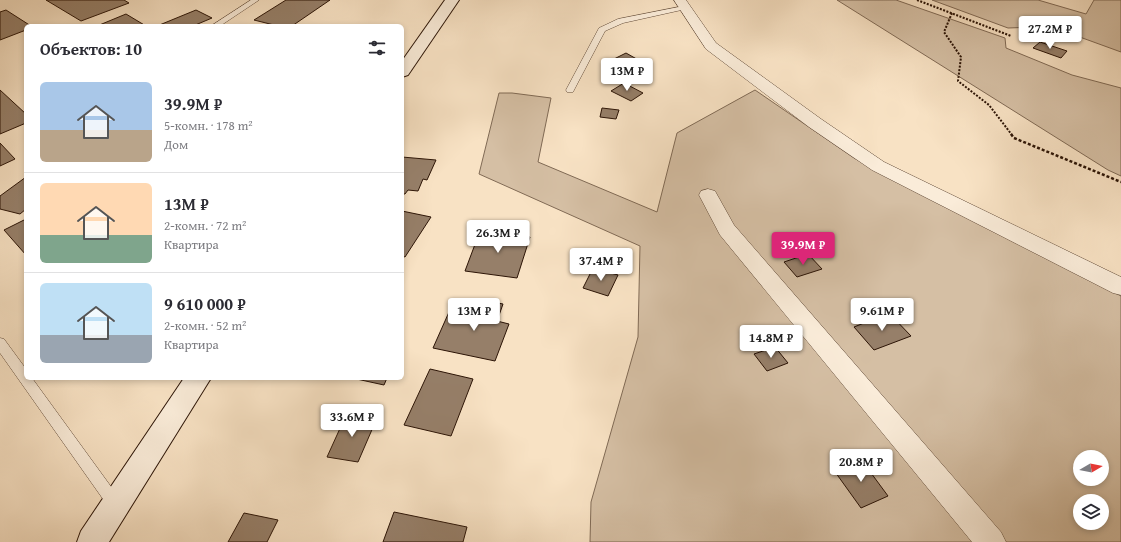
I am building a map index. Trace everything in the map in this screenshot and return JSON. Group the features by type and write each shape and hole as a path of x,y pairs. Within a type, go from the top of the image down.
{"street":[{"path":"404,69 452,0"},
{"path":"682,4 711,46 815,123 878,166 1121,286"},
{"path":"708,195 727,230 991,542"},
{"path":"92,542 197,380"}],"lane":[{"path":"219,24 256,0"},
{"path":"570,90 602,30 621,21 682,4"},
{"path":"0,343 24,377"},
{"path":"26,380 116,506"}],"path":[{"path":"917,0 1011,36"},
{"path":"952,13 944,32 961,57 958,81 989,105 1014,138 1121,182"}],"shaded area":[{"path":"837,0 896,0 1005,38 1006,48 1072,75 1121,88 1121,176 1108,170"},
{"path":"932,0 1038,0 1086,14 1094,0 1121,0 1121,52 1066,32 1037,27 1008,28"},
{"path":"755,90 854,158 1121,296 1121,542 590,542 591,502 638,337 640,246 479,174 499,93 512,93 551,98 538,162 657,212 677,133"}],"building":[{"path":"46,0 124,0 129,3 81,21"},
{"path":"286,0 330,0 295,24 270,24 254,20"},
{"path":"6,10 28,24 24,24 24,31 0,40 0,12"},
{"path":"196,10 212,18 198,24 162,24"},
{"path":"126,14 143,24 102,24"},
{"path":"1040,42 1067,51 1061,58 1033,48"},
{"path":"626,53 649,66 630,75 608,62"},
{"path":"624,83 643,93 631,101 611,91"},
{"path":"0,90 24,112 24,124 0,134"},
{"path":"602,108 619,110 616,119 600,117"},
{"path":"0,143 15,159 0,166"},
{"path":"404,157 436,160 427,180 423,179 418,191 408,190 405,194"},
{"path":"24,178 24,211 20,214 0,209 0,196"},
{"path":"404,211 431,217 405,257"},
{"path":"24,220 24,253 4,230"},
{"path":"480,231 530,237 517,278 465,271"},
{"path":"808,254 822,269 797,277 784,262"},
{"path":"593,268 618,275 608,296 583,288"},
{"path":"477,299 503,304 497,321 509,324 495,361 433,348 449,312 470,316"},
{"path":"889,313 911,336 874,350 854,327"},
{"path":"775,347 788,363 767,371 754,354"},
{"path":"430,369 473,379 451,436 404,425"},
{"path":"361,380 386,380 384,385"},
{"path":"347,413 377,418 358,462 327,457"},
{"path":"860,458 888,496 861,508 833,469"},
{"path":"394,512 467,527 463,542 383,542"},
{"path":"244,513 278,520 267,542 228,542"}]}
